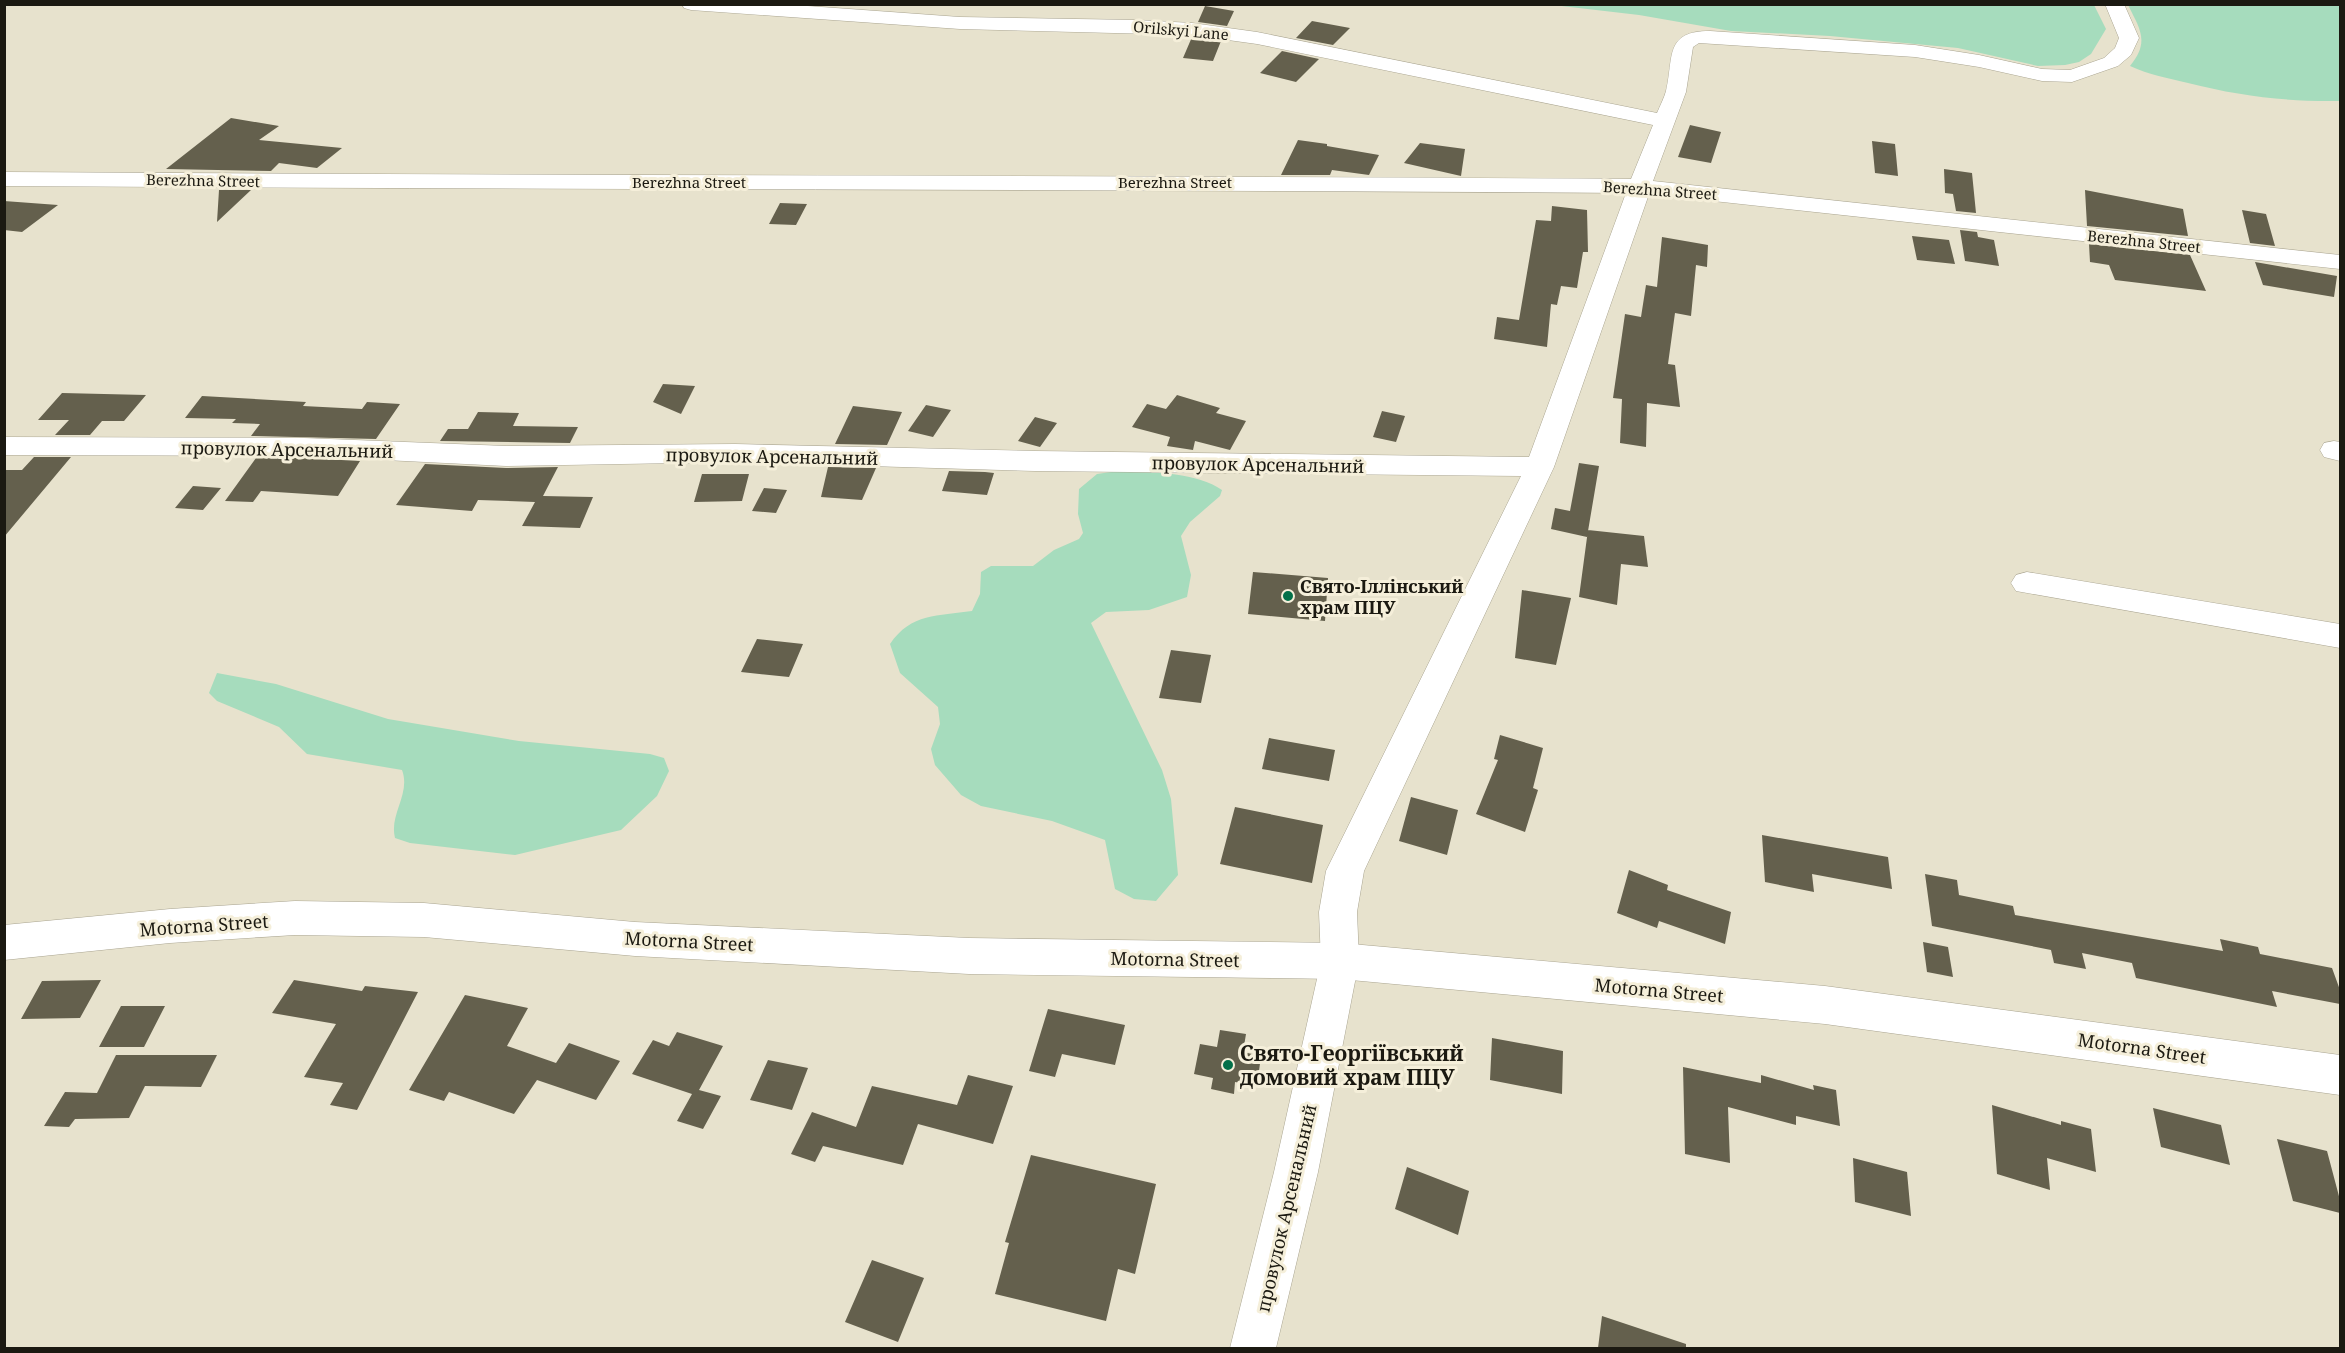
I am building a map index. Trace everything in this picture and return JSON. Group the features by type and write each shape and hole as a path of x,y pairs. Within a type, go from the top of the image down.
{"street":[{"name":"Orilskyi Lane","path":"691,4 960,23 1125,25 1192,29 1257,38 1664,121"},
{"name":"провулок Арсенальний","path":"1253,1348 1296,1172 1341,961 1338,912 1345,871 1540,467 1676,92 1683,46 1694,38 1710,37 1915,51 1979,61 2042,75 2072,76 2111,62 2124,51 2129,38 2114,4"},
{"name":"Berezhna Street","path":"4,179 572,183 922,181 1640,186 2340,262"},
{"name":"провулок Арсенальний","path":"4,446 304,447 506,456 735,453 1035,461 1540,467"},
{"path":"2027,583 2340,636"},
{"name":"Motorna Street","path":"4,943 170,926 284,919 424,920 635,939 969,956 1341,961 1825,1005 2340,1075"}],"green space":[{"path":"1553,5 2094,5 2106,29 2091,54 2079,62 2038,66 1958,48 1830,36 1731,31 1639,15"},
{"path":"2128,5 2340,5 2340,101 2245,95 2159,76 2130,66 2140,50 2141,36"},
{"path":"1125,470 1188,477 1212,484 1222,490 1220,496 1190,522 1181,536 1191,575 1187,597 1149,610 1106,612 1091,623 1162,770 1171,799 1178,875 1156,901 1134,899 1115,889 1105,840 1052,821 981,806 961,795 935,765 931,749 940,724 938,707 900,673 890,644 907,626 916,621 937,615 972,611 980,594 981,572 991,566 1033,566 1054,550 1079,539 1083,533 1078,514 1079,489 1097,474"},
{"path":"217,673 276,684 388,719 519,741 650,754 664,758 669,771 657,796 621,830 515,855 410,843 395,838 394,829 404,787 402,770 307,754 279,727 217,701 209,693"}],"building":[{"path":"1205,6 1234,11 1227,26 1198,22"},
{"path":"1312,21 1350,28 1333,45 1296,38"},
{"path":"1192,37 1221,41 1213,61 1183,58"},
{"path":"1282,51 1319,59 1296,82 1260,73"},
{"path":"231,118 279,126 259,140 342,148 317,168 279,163 271,171 166,169"},
{"path":"1690,125 1721,132 1711,163 1678,157"},
{"path":"1298,140 1379,155 1369,175 1332,170 1330,175 1281,175"},
{"path":"1872,141 1895,144 1898,176 1875,173"},
{"path":"1420,143 1465,149 1461,176 1404,163"},
{"path":"1944,169 1972,173 1976,213 1956,211 1953,194 1945,193"},
{"path":"219,190 251,190 217,222"},
{"path":"2085,190 2183,209 2188,236 2087,226"},
{"path":"4,201 58,205 22,232 4,230"},
{"path":"780,203 807,204 796,225 769,224"},
{"path":"1552,206 1587,210 1588,252 1583,252 1577,288 1561,286 1557,305 1551,304 1547,347 1494,339 1497,317 1519,320 1536,220 1551,221"},
{"path":"2242,210 2266,214 2275,246 2250,243"},
{"path":"1960,230 1977,232 1978,237 1994,240 1999,266 1965,261"},
{"path":"1912,236 1949,240 1955,264 1917,260"},
{"path":"1662,237 1708,245 1707,267 1696,265 1691,316 1675,313 1668,364 1675,365 1680,407 1647,403 1646,447 1620,443 1622,399 1613,398 1625,314 1641,317 1646,285 1657,287"},
{"path":"2089,244 2190,255 2206,291 2115,280 2109,265 2090,262"},
{"path":"2255,262 2337,276 2334,297 2263,285"},
{"path":"663,384 695,386 681,414 653,402"},
{"path":"62,393 146,395 124,421 102,421 90,435 55,435 69,420 38,420"},
{"path":"1177,395 1220,408 1216,413 1246,421 1230,450 1195,441 1193,450 1167,446 1170,437 1132,427 1147,404 1166,409"},
{"path":"202,396 306,402 303,406 362,409 367,402 400,404 376,439 251,436 260,424 232,423 236,419 185,418"},
{"path":"926,405 951,410 933,437 908,431"},
{"path":"853,406 902,412 887,445 835,444"},
{"path":"1382,411 1405,416 1396,442 1373,437"},
{"path":"478,412 519,413 513,426 578,427 570,443 440,441 448,429 468,429"},
{"path":"1035,417 1057,423 1040,447 1018,441"},
{"path":"34,457 71,457 4,537 4,470 22,470"},
{"path":"256,458 360,461 338,496 261,491 253,502 225,501"},
{"path":"1579,463 1599,466 1587,537 1551,529 1555,508 1570,511"},
{"path":"425,464 506,468 558,467 543,496 593,497 580,528 522,526 535,502 478,500 472,511 396,505"},
{"path":"828,467 876,468 862,500 821,497"},
{"path":"949,471 994,473 987,495 942,491"},
{"path":"702,474 749,474 742,501 694,502"},
{"path":"193,486 221,488 203,510 175,508"},
{"path":"764,488 787,490 776,513 752,511"},
{"path":"1588,530 1644,536 1648,567 1621,564 1617,605 1579,597"},
{"name":"Свято-Іллінський храм ПЦУ","path":"1253,572 1328,578 1325,621 1248,614"},
{"path":"1522,590 1571,598 1556,665 1515,658"},
{"path":"757,639 803,644 789,677 741,672"},
{"path":"1171,650 1211,655 1201,703 1159,698"},
{"path":"1500,735 1543,748 1533,788 1538,790 1525,832 1476,814 1498,760 1494,759"},
{"path":"1269,738 1335,750 1329,781 1262,769"},
{"path":"1411,797 1458,810 1447,855 1399,841"},
{"path":"1235,807 1323,825 1312,883 1220,864"},
{"path":"1762,835 1888,857 1892,889 1812,874 1814,892 1765,882"},
{"path":"1629,870 1668,885 1667,890 1731,912 1725,944 1659,921 1657,928 1617,913"},
{"path":"1925,874 1957,880 1959,895 2013,906 2015,915 2223,951 2220,939 2258,947 2260,954 2332,968 2340,990 2340,1004 2272,991 2277,1007 2136,978 2132,963 2082,953 2086,969 2054,963 2051,950 1932,926"},
{"path":"1923,942 1948,947 1953,977 1927,972"},
{"path":"101,980 80,1018 21,1019 42,981"},
{"path":"294,980 362,991 365,986 418,992 357,1110 330,1105 343,1083 304,1077 336,1024 272,1013"},
{"path":"465,995 528,1008 507,1046 556,1063 569,1043 620,1061 596,1100 537,1080 514,1114 449,1092 444,1101 409,1090"},
{"path":"121,1006 165,1006 144,1047 99,1047"},
{"path":"1048,1009 1125,1025 1115,1065 1062,1054 1055,1077 1029,1071"},
{"name":"Свято-Георгіївський домовий храм ПЦУ","path":"1220,1030 1246,1034 1243,1052 1261,1056 1257,1086 1235,1082 1234,1094 1211,1089 1213,1078 1194,1074 1200,1044 1217,1047"},
{"path":"677,1032 723,1046 699,1090 721,1096 703,1129 677,1121 692,1094 632,1074 653,1040 669,1046"},
{"path":"1492,1038 1563,1051 1562,1094 1490,1080"},
{"path":"116,1055 217,1055 201,1087 145,1086 129,1118 75,1119 69,1127 44,1126 65,1092 97,1093"},
{"path":"768,1060 808,1068 792,1110 750,1100"},
{"path":"1683,1067 1761,1083 1761,1075 1814,1090 1813,1085 1836,1090 1840,1126 1796,1116 1796,1125 1728,1107 1730,1163 1685,1154"},
{"path":"968,1075 1013,1086 993,1144 918,1124 903,1165 823,1146 815,1162 791,1154 812,1112 856,1127 872,1086 957,1105"},
{"path":"1992,1105 2061,1125 2061,1121 2091,1129 2096,1172 2047,1158 2050,1190 1997,1174"},
{"path":"2153,1108 2221,1125 2230,1165 2161,1147"},
{"path":"2277,1139 2327,1151 2340,1200 2340,1213 2293,1201"},
{"path":"1031,1155 1156,1184 1135,1274 1118,1269 1106,1321 995,1294 1009,1243 1005,1242"},
{"path":"1853,1158 1907,1172 1911,1216 1855,1202"},
{"path":"1407,1167 1469,1191 1458,1235 1395,1209"},
{"path":"872,1260 924,1278 898,1342 845,1322"},
{"path":"1602,1316 1686,1344 1686,1348 1598,1348"}],"place":[{"name":"Свято-Іллінський храм ПЦУ","path":"1288,596"},
{"name":"Свято-Георгіївський домовий храм ПЦУ","path":"1228,1065"}]}
